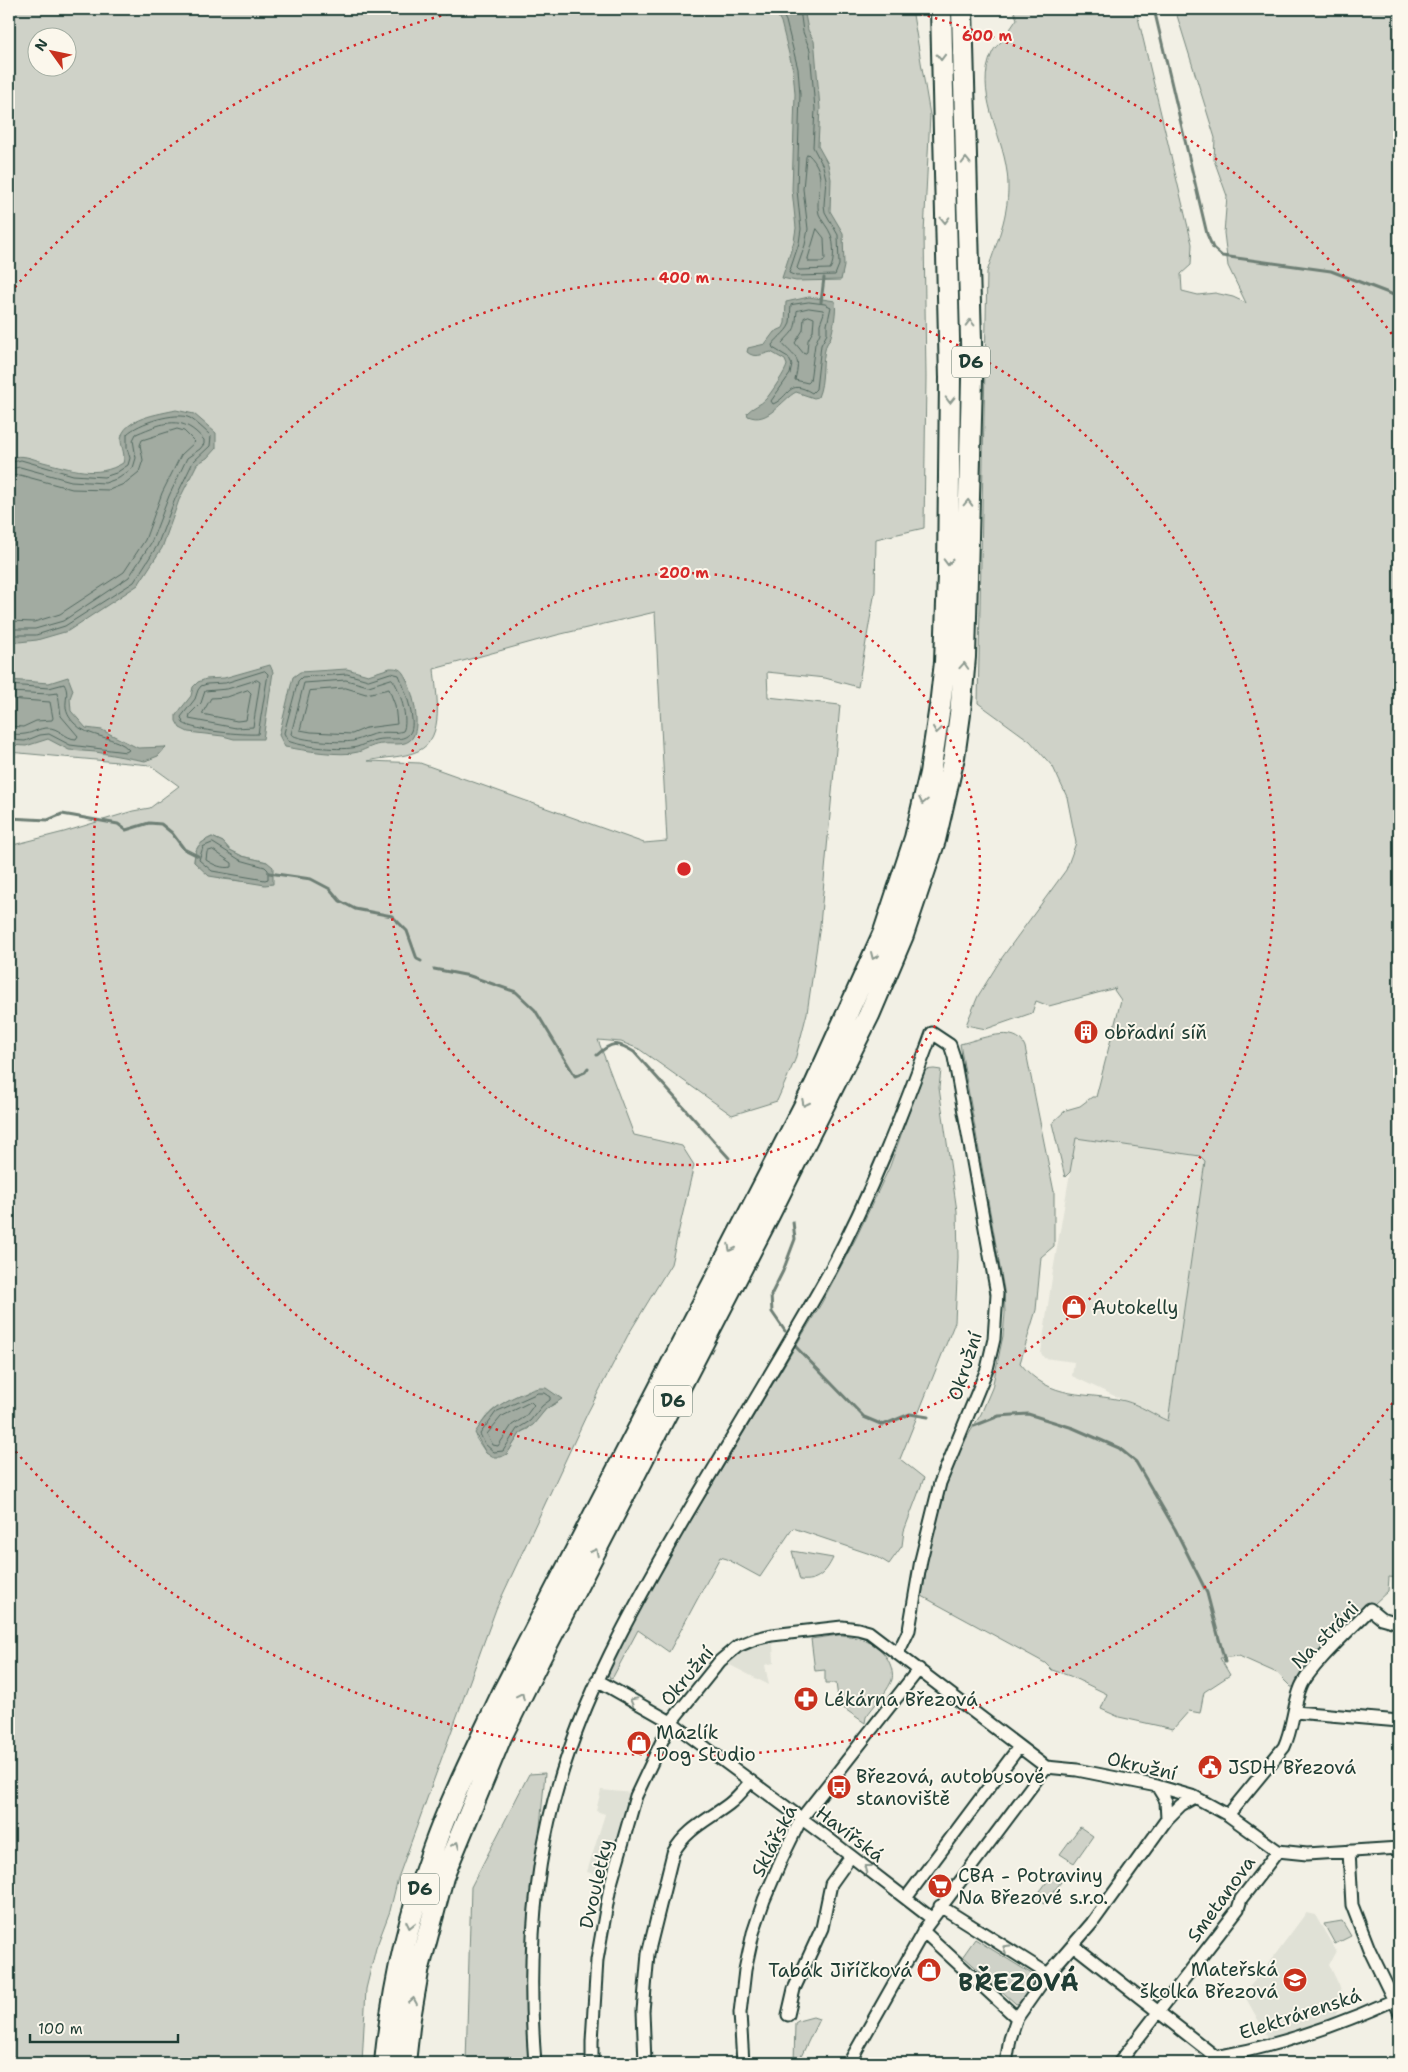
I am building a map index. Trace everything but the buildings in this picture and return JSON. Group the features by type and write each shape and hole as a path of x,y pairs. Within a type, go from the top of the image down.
{"highway":[{"name":"D6","path":"384,2063 393,2002 412,1914 433,1849 461,1780 507,1685 815,1085 884,932 915,838 933,754 940,706 945,662 948,574 950,378 941,9"},
{"name":"D6","path":"407,2059 410,2018 428,1926 443,1877 501,1737 774,1206 869,1015 903,935 921,885 944,806 954,757 965,657 972,378 962,9"},
{"path":"375,2063 381,2030 393,2002"}],"street":[{"name":"Okružní","path":"597,1680 644,1587 829,1272 881,1167 932,1033 950,1045 954,1057 997,1294 997,1319 987,1369 940,1483 921,1560 909,1630 898,1653"},
{"name":"Na stráni","path":"1228,1815 1284,1747 1289,1736 1300,1689 1304,1681 1370,1609 1381,1618 1399,1623"},
{"name":"Okružní","path":"671,1722 720,1661 738,1646 755,1639 842,1627 858,1628 869,1632 898,1653 1046,1767 1077,1770 1157,1786 1195,1797 1228,1815 1278,1851 1307,1854 1399,1848"},
{"name":"Sklářská","path":"743,2063 740,2013 745,1970 753,1933 764,1900 801,1819 919,1669"},
{"name":"Havířská","path":"597,1680 671,1722 932,1918"},
{"path":"535,2063 531,1984 534,1917 543,1850 568,1752 597,1680"},
{"path":"1295,1712 1320,1716 1399,1721"},
{"name":"Dvouletky","path":"592,2063 597,1960 610,1887 636,1796 671,1722"},
{"path":"906,1898 1020,1747"},
{"path":"849,2063 923,1931 1046,1767"},
{"path":"645,2063 643,2011 648,1954 673,1853 679,1842 689,1831 731,1803 751,1781"},
{"path":"1157,1786 1166,1801 1168,1819"},
{"path":"1006,2063 1016,2018 1048,1974 1092,1923 1168,1819 1181,1805 1195,1797"},
{"name":"Smetanova","path":"1119,2063 1233,1916 1241,1899 1278,1851"},
{"path":"1349,1851 1352,1906 1369,1950 1399,2011"},
{"path":"788,2015 794,1989 822,1928 831,1884 851,1856"},
{"path":"940,1906 1048,1974"},
{"path":"923,1931 1016,2018"},
{"path":"1073,1945 1159,2011 1217,2060"},
{"name":"Elektrárenská","path":"1217,2060 1357,2017 1394,2000"}],"shaded area":[{"path":"9,9 912,9 930,115 924,233 926,377 924,528 876,539 875,591 858,687 825,678 767,672 768,697 840,705 820,925 807,1013 795,1060 777,1101 732,1115 639,1049 621,1042 598,1040 634,1135 682,1146 694,1165 671,1264 628,1335 587,1414 496,1609 398,1878 390,1911 376,1948 366,1989 362,2063 9,2063 9,846 133,811 150,808 179,786 150,765 9,752","holes":["655,612 667,841 644,843 420,763 368,761 412,753 427,745 433,736 436,726 437,702 434,669 557,635","212,837 223,842 230,850 242,856 267,862 250,882 222,879 194,862 197,849","529,1390 558,1402 546,1409 528,1429 521,1432 507,1454 486,1453 476,1438 484,1420 489,1413 503,1403"]},
{"path":"1013,9 1136,9 1192,244 1191,265 1181,274 1182,291 1198,295 1215,293 1233,297 1246,303 1228,266 1224,233 1227,196 1214,160 1215,138 1175,9 1399,9 1399,1578 1389,1577 1388,1591 1374,1604 1372,1603 1302,1674 1296,1687 1291,1687 1277,1673 1239,1656 1220,1658 1230,1675 1204,1692 1200,1713 1189,1711 1173,1729 1119,1717 1101,1709 1107,1694 1070,1676 1052,1670 1045,1663 922,1596 929,1553 946,1486 955,1462 981,1414 992,1388 1003,1336 1005,1313 1004,1290 960,1044 1006,1034 1021,1040 1025,1047 1054,1192 1054,1246 1041,1257 1036,1310 1020,1363 1044,1384 1070,1393 1125,1401 1168,1421 1205,1161 1200,1156 1076,1138 1070,1172 1065,1177 1052,1123 1066,1110 1080,1106 1092,1097 1096,1097 1121,1000 1114,990 1116,988 1049,1006 1036,1001 1032,1013 986,1029 966,1025 978,996 1001,959 1066,870 1076,843 1067,797 1053,767 1030,741 978,703 987,272 1003,223 1008,198 1007,172 991,112 986,82 987,68 993,51 1017,19"},
{"path":"924,1070 941,1070 939,1088 957,1211 958,1257 955,1322 900,1459 924,1478 904,1531 902,1546 889,1564 876,1556 793,1528 760,1577 720,1557 669,1652 638,1630 613,1677 610,1678 607,1672 609,1665 684,1532 821,1304 856,1238 890,1166"},
{"path":"1076,1138 1200,1156 1205,1161 1168,1421 1072,1376 1074,1362 1044,1358 1041,1353"},
{"path":"792,1551 833,1558 824,1572 816,1578 800,1580"},
{"path":"839,1635 869,1642 881,1651 890,1664 893,1675 892,1680 866,1717 865,1723 839,1705 836,1683 825,1683 825,1670 815,1671 811,1639"},
{"path":"773,1642 774,1663 765,1665 769,1685 726,1663 740,1652"},
{"path":"545,1773 528,1956 528,2063 466,2063 471,1887 529,1774"},
{"path":"601,1790 633,1793 608,1878 587,1872 605,1814 596,1811"},
{"path":"1080,1827 1093,1836 1074,1863 1060,1854"},
{"path":"1052,1875 1061,1882 1044,1904 1035,1898"},
{"name":"Mateřská školka Březová","path":"1306,1913 1315,1915 1336,1951 1329,1964 1345,1998 1331,2023 1270,2041 1243,1993 1266,1967"},
{"path":"1342,1921 1351,1936 1335,1944 1324,1924"},
{"path":"975,1939 1035,1976 1037,1980 1019,2003 1016,2004 963,1956"},
{"path":"813,2017 819,2019 798,2063 794,2063 795,2023"}],"water":[{"path":"774,9 804,9 808,30 814,41 820,108 818,146 828,164 831,179 830,211 843,233 844,266 841,280 796,281 782,278 794,241 796,228 792,190 795,94 793,70 781,22"},
{"path":"809,297 835,301 833,326 830,339 826,345 822,385 818,397 814,398 796,392 762,417 748,416 747,413 749,411 768,396 787,365 785,360 771,352 753,355 747,352 748,348 765,344 774,332 783,328 786,302"},
{"path":"176,410 194,414 216,433 216,448 207,458 197,464 179,500 162,548 138,585 68,631 37,640 19,642 9,640 9,458 26,457 84,471 103,471 123,463 124,457 121,440 123,433 128,427 143,418"},
{"path":"270,665 273,672 263,739 234,739 188,732 180,728 176,721 176,715 191,696 193,687 198,682 206,679 224,678"},
{"path":"390,668 402,671 413,697 416,728 409,741 400,744 377,745 358,752 342,754 285,747 279,735 293,677 300,672 347,669 368,675"},
{"path":"68,677 73,690 70,698 71,711 86,728 102,730 138,748 166,747 158,756 145,761 96,752 69,750 48,739 26,746 9,745 9,680 49,683"},
{"path":"212,837 223,842 230,850 242,856 267,862 273,867 273,884 265,885 209,876 194,862 198,846"},
{"path":"538,1388 546,1388 562,1399 546,1409 533,1425 521,1432 507,1454 501,1457 492,1457 486,1453 475,1433 481,1424 502,1404 518,1395"}],"waterway":[{"path":"1154,9 1207,234 1213,248 1222,256 1331,271 1399,297"},
{"path":"821,302 824,278"},
{"path":"9,818 48,820 62,814 118,824 126,830 149,823 161,824 172,833 184,849 198,856"},
{"path":"269,873 311,879 330,889 340,901 355,909 392,916 407,931 417,959 421,961"},
{"path":"434,969 470,976 516,992 535,1010 575,1076 585,1072 588,1068"},
{"path":"597,1055 606,1047 614,1044 634,1052 729,1158"},
{"path":"785,1331 772,1312 771,1295 783,1271 795,1239 793,1222"},
{"path":"795,1346 864,1417 883,1425 910,1414 928,1417"},
{"path":"974,1426 999,1416 1028,1414 1073,1428 1119,1448 1136,1462 1175,1529 1207,1593 1225,1662"}],"place":[{"name":"obřadní síň","path":"1086,1032"},
{"name":"Autokelly","path":"1074,1307"},
{"name":"Lékárna Březová","path":"806,1699"},
{"name":"Mazlík Dog Studio","path":"639,1743"},
{"name":"JSDH Březová","path":"1210,1767"},
{"name":"Březová, autobusové stanoviště","path":"839,1787"},
{"name":"CBA - Potraviny Na Březové s.r.o.","path":"940,1886"},
{"name":"Tabák Jiříčková","path":"929,1970"},
{"name":"Mateřská školka Březová","path":"1295,1980"}],"district":[{"name":"BŘEZOVÁ","path":"1019,1983"}]}
